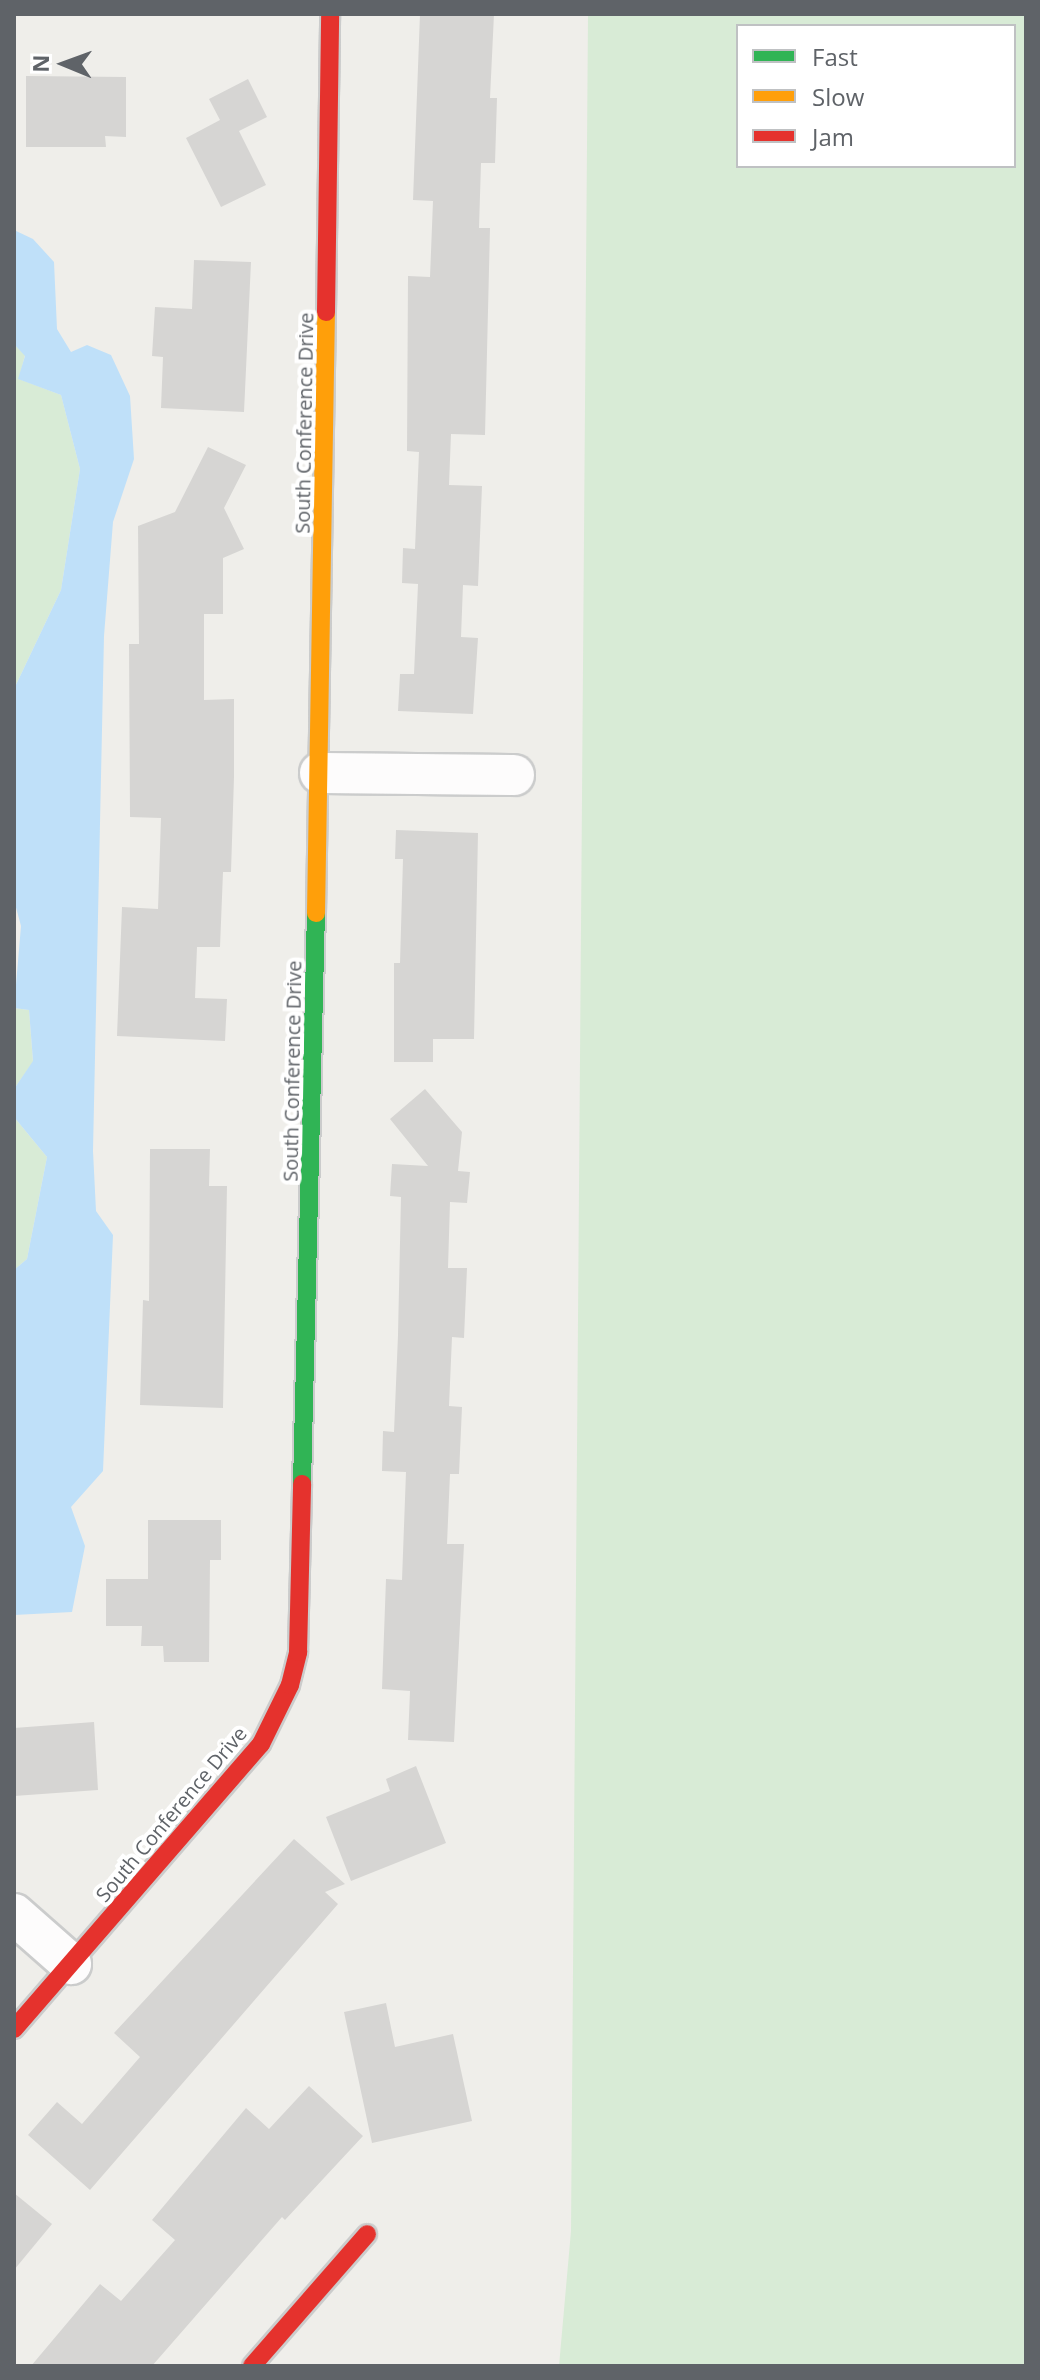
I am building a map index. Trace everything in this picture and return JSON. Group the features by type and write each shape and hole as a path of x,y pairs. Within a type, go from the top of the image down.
{"street":[{"name":"South Conference Drive","path":"14,2029 261,1744 290,1685 298,1652 320,773 330,14"},
{"path":"320,773 514,775"},
{"path":"14,1914 71,1964"},
{"path":"252,2366 367,2234"}],"green space":[{"path":"588,14 1026,14 1026,2366 559,2366 571,2231"},
{"path":"14,344 25,355 19,379 61,395 80,469 61,590 14,689"},
{"path":"14,1008 29,1010 33,1062 14,1089"},
{"path":"14,1117 47,1157 27,1259 14,1270"}],"water":[{"path":"14,230 33,239 54,262 57,329 71,352 87,345 111,355 130,396 134,459 113,522 104,636 93,1151 96,1211 113,1235 103,1471 71,1507 85,1546 72,1612 14,1615 14,1270 27,1259 47,1157 14,1117 14,1089 33,1061 29,1010 14,1008 21,926 14,900 14,689 61,590 80,469 61,395 18,379 25,356 14,344"}],"building":[{"path":"420,14 494,14 490,98 497,98 495,163 481,163 479,228 490,228 485,435 451,434 449,485 482,486 478,586 463,585 461,637 478,638 473,714 398,711 400,674 414,674 418,584 402,583 403,548 415,549 419,452 407,451 408,276 430,277 433,201 413,200"},
{"path":"26,76 126,77 126,137 105,136 106,147 26,147"},
{"path":"248,79 267,117 239,131 266,185 221,207 186,138 220,120 209,99"},
{"path":"194,260 251,262 244,412 161,408 163,357 152,356 155,307 192,309"},
{"path":"208,447 246,465 224,508 244,549 223,558 223,614 204,614 204,700 234,699 234,777 231,872 223,872 220,947 197,947 195,998 227,999 225,1041 117,1036 122,907 158,909 161,818 130,817 129,644 139,644 138,526 175,512"},
{"path":"396,830 478,833 474,1039 433,1039 433,1062 394,1062 394,963 400,963 403,859 395,859"},
{"path":"425,1089 462,1132 458,1171 470,1172 467,1203 450,1202 448,1268 467,1268 464,1338 452,1337 449,1406 462,1407 459,1474 450,1474 447,1544 464,1544 454,1742 408,1740 410,1691 382,1689 386,1579 402,1580 406,1472 382,1471 383,1431 394,1432 398,1335 401,1197 390,1196 392,1164 428,1166 390,1119"},
{"path":"150,1149 210,1149 209,1186 227,1186 223,1408 140,1405 143,1300 149,1301"},
{"path":"148,1520 221,1520 221,1560 210,1560 209,1662 164,1662 163,1646 141,1646 142,1626 106,1626 106,1579 148,1579"},
{"path":"94,1722 98,1790 14,1796 14,1728"},
{"path":"416,1766 446,1843 351,1881 326,1817 390,1791 386,1779"},
{"path":"294,1839 345,1884 325,1892 338,1904 90,2190 28,2135 57,2102 82,2124 140,2057 114,2033"},
{"path":"386,2003 395,2047 453,2034 472,2121 372,2143 344,2012"},
{"path":"309,2086 363,2136 285,2220 282,2217 152,2366 31,2366 100,2284 121,2301 175,2240 152,2220 246,2108 269,2129"},
{"path":"14,2193 52,2224 14,2270"}],"traffic: fast":[{"path":"302,1484 316,913"}],"traffic: slow":[{"path":"316,913 326,312"}],"traffic: jam":[{"path":"326,312 330,14"},
{"path":"14,2029 261,1744 290,1685 298,1652 302,1484"},
{"path":"252,2366 367,2234"}]}
